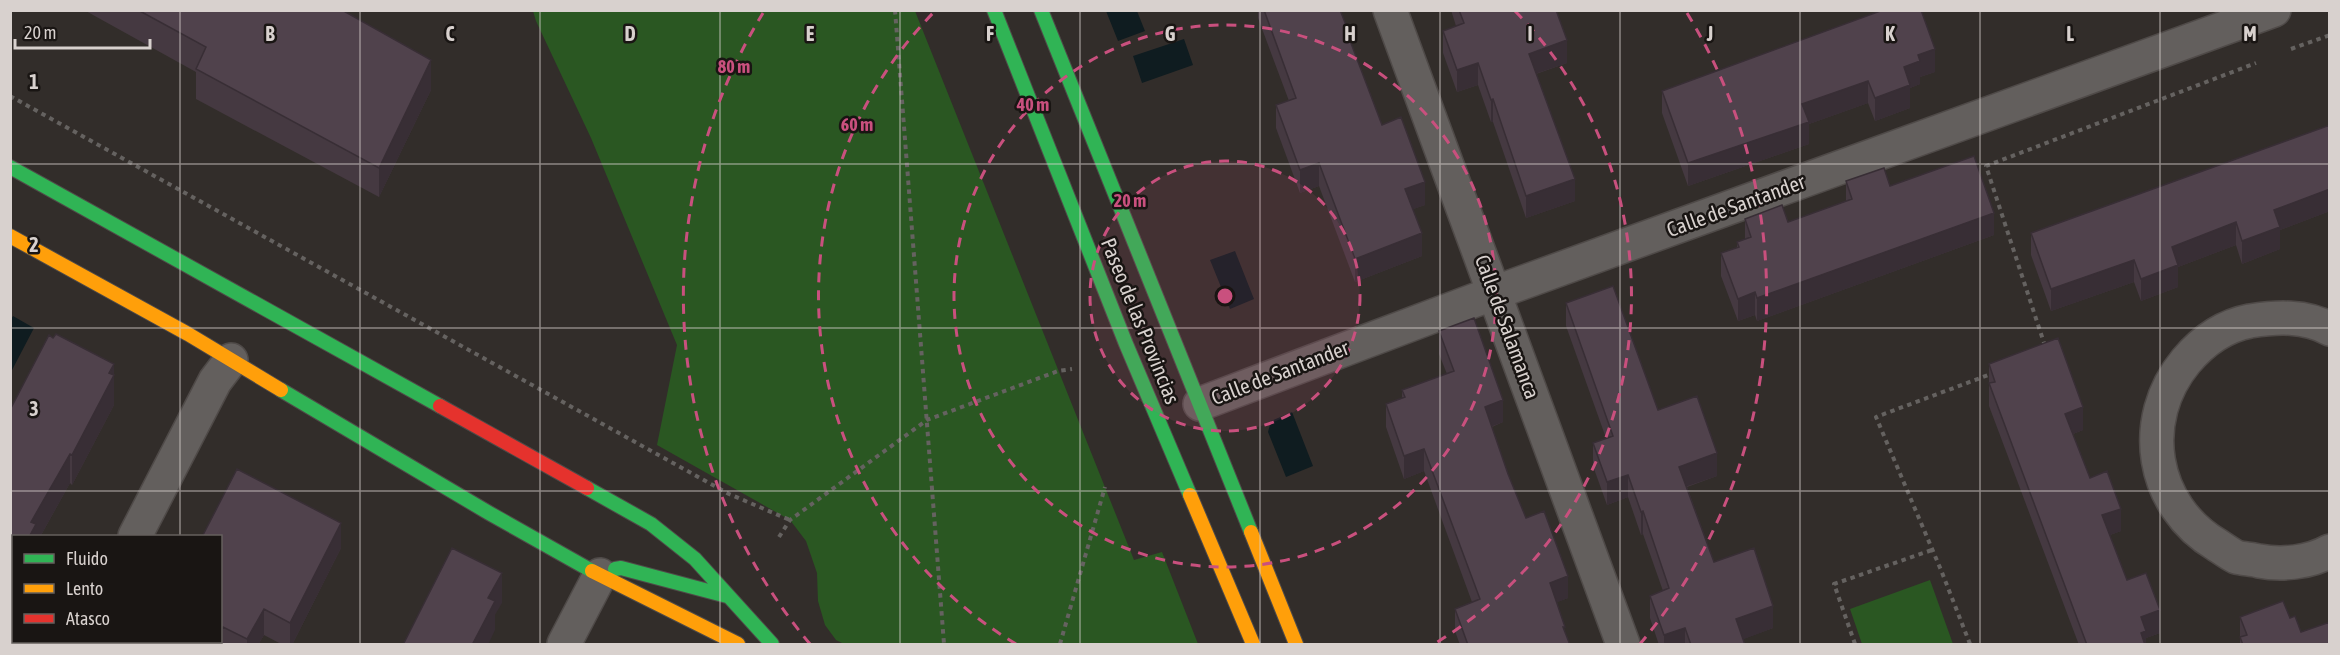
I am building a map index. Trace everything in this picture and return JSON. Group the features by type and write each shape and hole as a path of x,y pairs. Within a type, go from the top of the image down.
{"street":[{"name":"Paseo de las Provincias","path":"994,10 1126,344 1253,645"},
{"name":"Paseo de las Provincias","path":"1041,10 1296,645"},
{"name":"Calle de Salamanca","path":"1390,10 1623,645"},
{"name":"Calle de Santander","path":"1200,404 1494,293 2274,10"},
{"path":"10,167 651,524 695,559 772,645"},
{"path":"10,237 231,360 489,513 600,575 738,645"},
{"path":"2326,563 2277,564 2235,556 2199,535 2172,501 2157,461 2157,418 2172,378 2200,344 2237,324 2280,316 2322,324 2330,329"},
{"path":"136,535 215,381 231,360"},
{"path":"564,645 600,575 621,568 727,596"}],"path":[{"path":"895,10 944,645"},
{"path":"2285,52 2330,35"},
{"path":"2047,353 1986,166 2262,60"},
{"path":"10,96 729,494 790,520"},
{"path":"778,537 790,520 927,420 1058,371 1072,369"},
{"path":"1970,645 1876,417 1994,373"},
{"path":"1060,645 1105,486"},
{"path":"1855,645 1834,584 1932,550"}],"green space":[{"path":"533,11 915,11 1134,560 1162,552 1198,644 844,644 836,640 825,625 818,601 817,573 806,541 790,520 657,445 677,345 591,138"},
{"path":"1930,580 1953,644 1862,644 1850,609"}],"shaded area":[{"path":"1106,11 1137,11 1145,31 1118,41"},
{"path":"1184,39 1193,65 1142,83 1133,56"},
{"path":"1235,251 1254,299 1230,309 1210,260"},
{"path":"13,316 34,328 11,372 10,321"},
{"path":"1292,412 1313,466 1286,477 1268,432 1271,421"}],"building":[{"path":"138,10 342,10 431,60 379,168 196,69 206,47"},
{"path":"1264,10 1340,10 1382,125 1401,117 1425,182 1405,189 1422,233 1355,259 1319,163 1300,170 1276,105 1296,98"},
{"path":"1459,10 1556,10 1567,40 1529,54 1575,179 1526,196 1493,99 1491,100 1478,63 1457,70 1443,31 1464,23"},
{"path":"1883,10 1921,10 1935,49 1918,55 1920,61 1904,67 1910,85 1875,98 1868,81 1802,104 1809,122 1688,163 1662,91"},
{"path":"2330,125 2330,189 2274,210 2280,227 2242,241 2236,222 2172,247 2178,265 2141,279 2134,260 2051,289 2031,233"},
{"path":"1974,156 1994,213 1757,298 1755,292 1738,299 1721,253 1739,247 1737,242 1751,237 1745,219 1782,205 1788,222 1852,199 1846,181 1884,168 1890,186"},
{"path":"1613,286 1658,410 1697,396 1717,453 1679,467 1714,562 1754,548 1773,606 1736,619 1745,645 1691,645 1685,628 1664,635 1650,596 1669,588 1643,511 1641,512 1628,475 1607,482 1593,443 1613,436 1566,303"},
{"path":"1474,318 1503,400 1485,407 1508,474 1526,518 1544,511 1568,576 1550,583 1570,645 1468,645 1455,609 1480,599 1424,449 1404,456 1386,404 1405,397 1402,390 1454,371 1439,331"},
{"path":"56,334 114,364 109,373 114,375 72,455 70,454 31,522 36,524 30,535 12,535 12,570 10,572 10,410 49,335 53,338"},
{"path":"2058,338 2083,407 2065,414 2090,478 2107,471 2121,509 2102,515 2127,580 2146,573 2160,610 2141,617 2146,631 2141,633 2145,645 2087,645 1989,383 1995,382 1989,364"},
{"path":"237,469 341,523 290,623 264,609 247,639 223,627 222,629 222,535 203,535"},
{"path":"452,548 502,573 488,598 495,601 472,645 403,645"},
{"path":"2283,601 2290,618 2295,616 2301,632 2330,622 2330,645 2243,645 2240,637 2247,635 2240,617"},
{"path":"146,643 215,643 214,645 145,645"}],"traffic: fast":[{"path":"994,10 1126,344 1190,495"},
{"path":"1041,10 1251,532"},
{"path":"10,167 440,406"},
{"path":"281,390 592,571"},
{"path":"587,488 651,524 695,559 772,644"},
{"path":"615,569 621,568 727,596"}],"traffic: slow":[{"path":"10,236 188,334 281,390"},
{"path":"1190,495 1253,644"},
{"path":"1251,532 1296,644"},
{"path":"592,571 738,644"}],"traffic: jam":[{"path":"440,406 587,488"}]}
